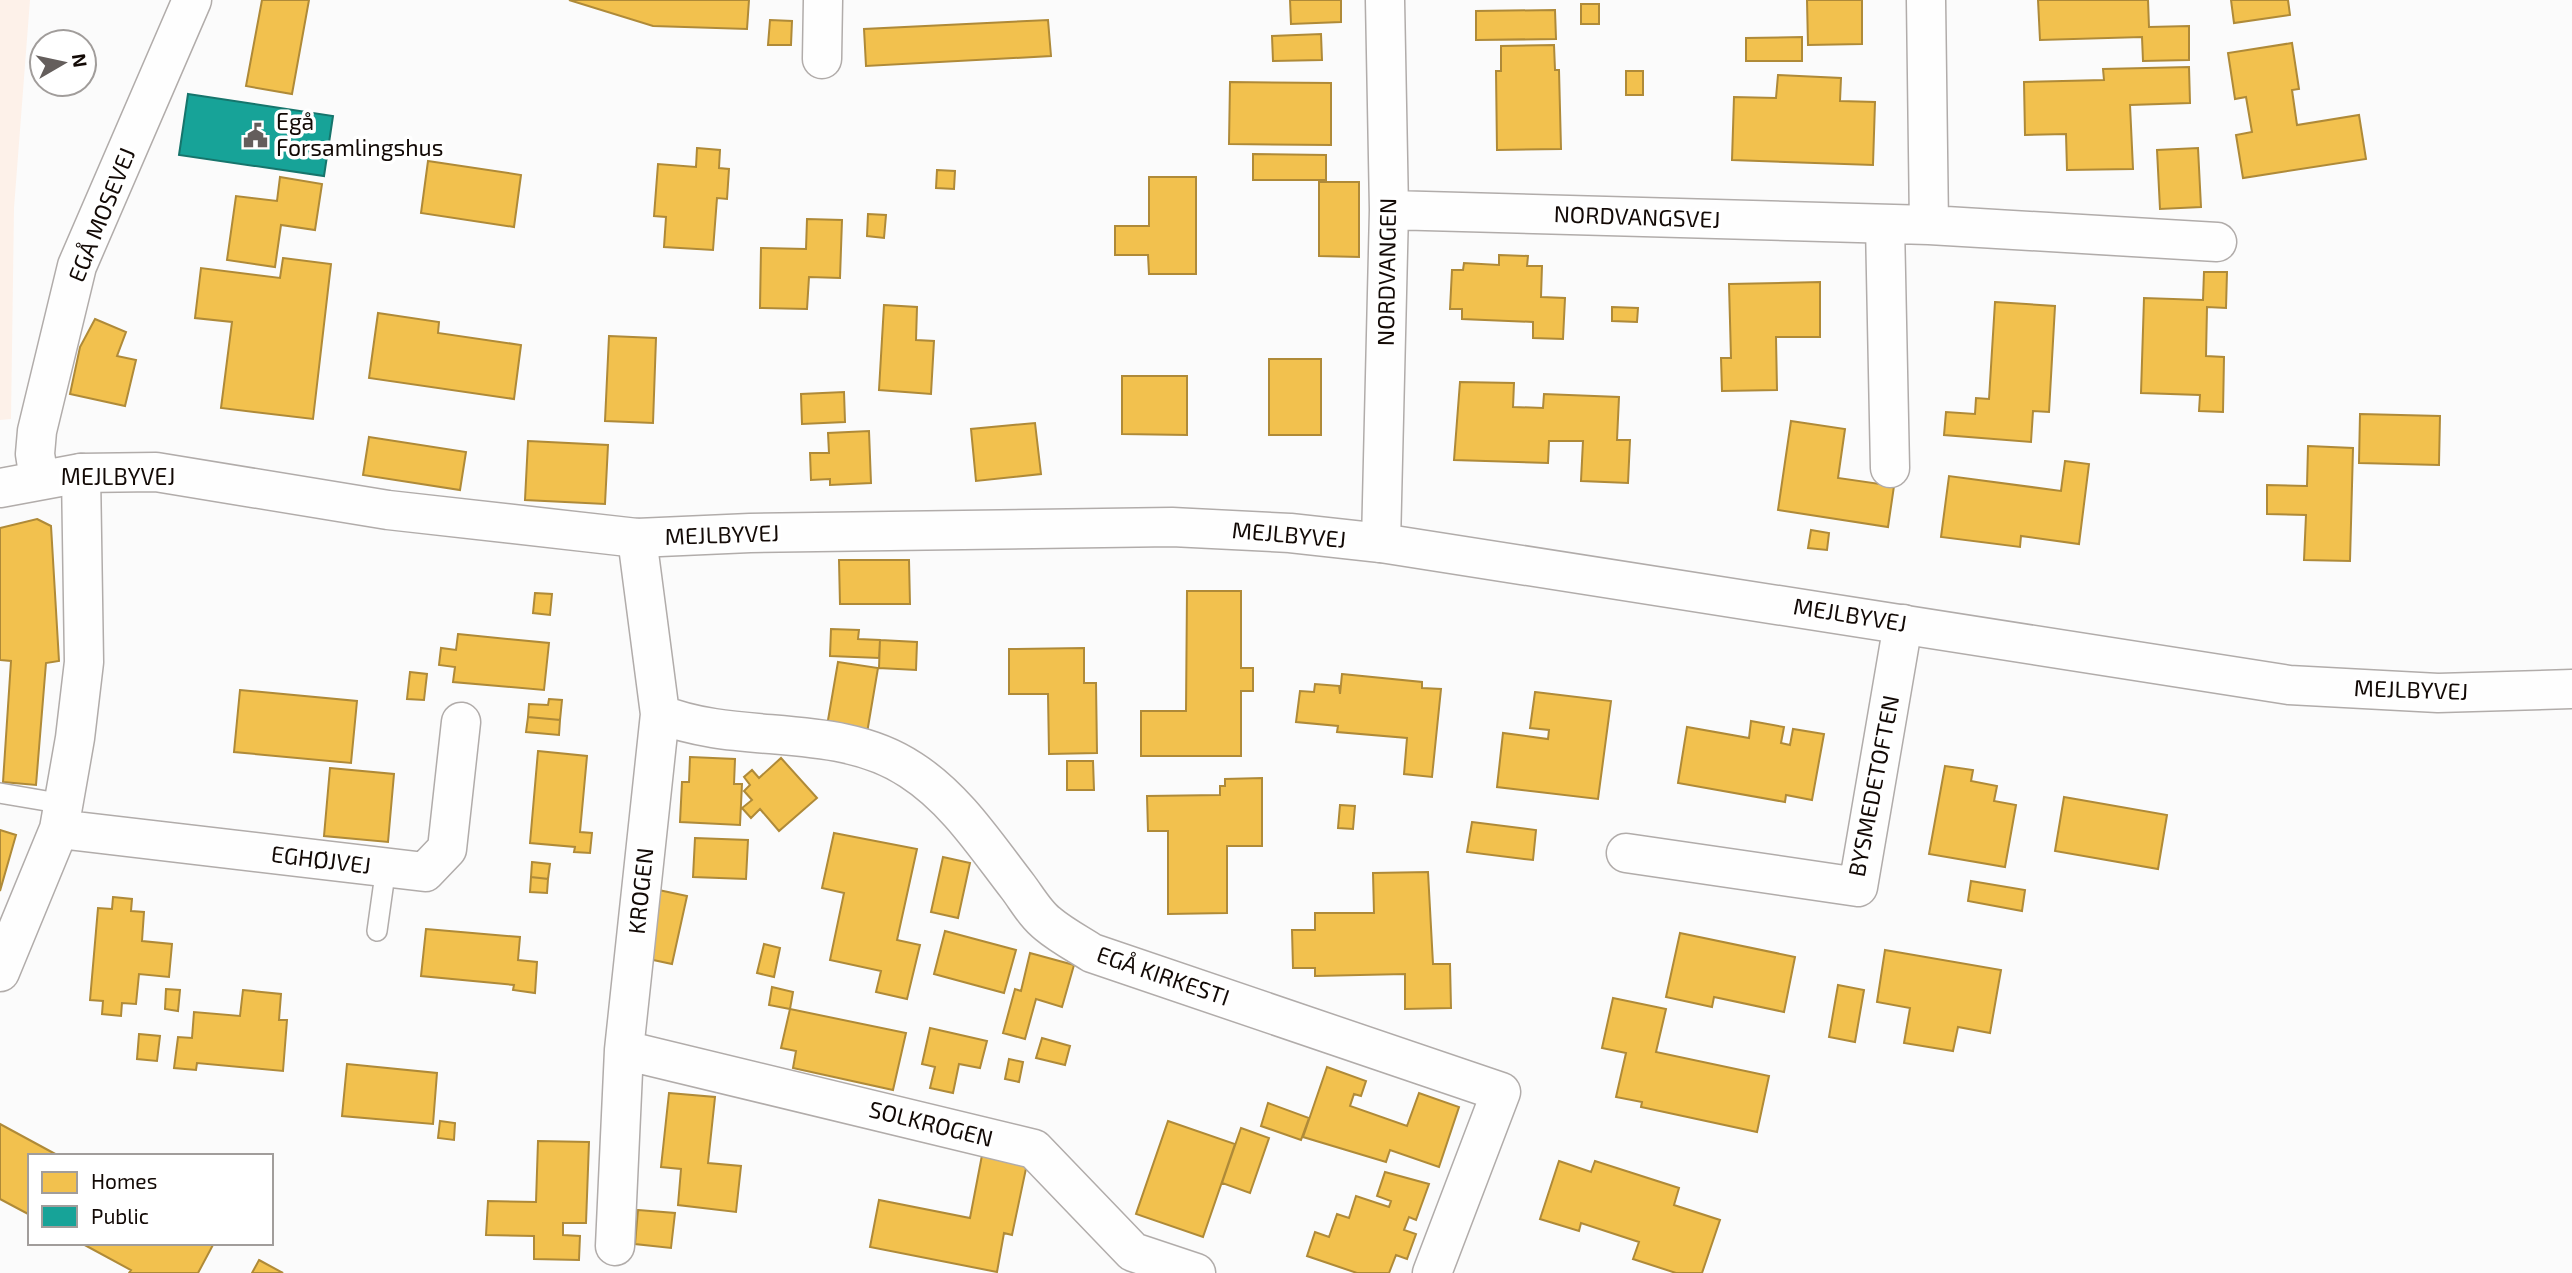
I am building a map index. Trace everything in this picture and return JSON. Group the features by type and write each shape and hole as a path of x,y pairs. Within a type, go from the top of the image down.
{"street":[{"name":"EGÅ MOSEVEJ","path":"39,479 35,454 37,430 78,266 192,0"},
{"path":"822,59 823,0"},
{"name":"NORDVANGEN","path":"1381,543 1389,210 1385,0"},
{"path":"1926,0 1929,225"},
{"name":"NORDVANGSVEJ","path":"1389,210 1929,225 2217,242"},
{"path":"1885,225 1890,468"},
{"name":"MEJLBYVEJ","path":"0,488 39,479 81,474 156,472 388,510 637,538 750,533 1172,527 1290,533 1381,543 2289,685 2438,693 2572,689"},
{"path":"0,972 62,817 84,662 81,474"},
{"name":"KROGEN","path":"615,1246 624,1050 660,714 637,538"},
{"name":"BYSMEDETOFTEN","path":"1626,853 1858,887 1903,624"},
{"name":"EGÅ KIRKESTI","path":"660,714 685,724 830,741 886,757 911,769 950,801 1046,923 1092,953 1501,1092 1432,1273"},
{"name":"EGHØJVEJ","path":"62,817 425,872 447,849 461,722"},
{"name":"SOLKROGEN","path":"624,1050 1034,1149 1133,1252 1196,1273"}],"lane":[{"path":"0,793 62,817"},
{"path":"377,931 386,867"}],"shaded area":[{"path":"0,0 30,0 14,208 11,419 0,420"}],"building: Homes":[{"path":"262,0 309,0 292,94 246,86"},
{"path":"569,0 749,0 747,29 653,26"},
{"path":"1290,0 1341,0 1341,22 1291,24"},
{"path":"1807,0 1862,0 1862,44 1808,45"},
{"path":"2038,0 2148,0 2149,27 2189,26 2189,60 2143,61 2142,37 2040,40"},
{"path":"2231,0 2288,0 2290,15 2234,23"},
{"path":"1581,4 1599,4 1599,24 1581,24"},
{"path":"1555,10 1556,39 1476,40 1476,11"},
{"path":"770,20 792,21 791,45 768,45"},
{"path":"1048,20 1051,56 866,66 864,29"},
{"path":"1321,34 1322,60 1273,61 1272,36"},
{"path":"1802,37 1802,61 1746,61 1746,38"},
{"path":"2292,43 2299,89 2292,90 2297,125 2359,115 2366,159 2243,178 2236,135 2252,132 2246,97 2235,99 2228,53"},
{"path":"1554,45 1555,70 1559,70 1561,149 1497,150 1496,71 1501,71 1501,46"},
{"path":"2189,67 2190,103 2130,105 2133,169 2067,170 2066,134 2025,135 2024,82 2104,80 2103,69"},
{"path":"1626,71 1643,71 1643,95 1626,95"},
{"path":"1778,75 1841,78 1840,101 1875,102 1873,165 1732,160 1734,97 1776,98"},
{"path":"1230,82 1331,83 1331,145 1229,144"},
{"path":"697,148 720,150 719,168 729,169 727,199 717,198 713,250 664,247 666,217 654,216 658,164 696,167"},
{"path":"2198,148 2201,207 2160,209 2157,150"},
{"path":"1253,154 1326,155 1326,180 1253,180"},
{"path":"428,161 521,175 514,227 421,213"},
{"path":"937,170 955,171 954,189 936,188"},
{"path":"280,177 322,184 315,230 281,225 275,267 227,260 236,196 277,201"},
{"path":"1149,177 1196,177 1196,274 1149,274 1148,255 1115,255 1115,226 1149,226"},
{"path":"1319,182 1359,182 1359,257 1319,256"},
{"path":"868,214 886,215 884,238 867,236"},
{"path":"807,219 842,220 840,278 809,277 807,309 760,308 761,248 806,249"},
{"path":"1499,255 1528,256 1527,266 1542,266 1541,297 1565,298 1563,339 1533,338 1533,322 1462,319 1462,309 1450,309 1452,270 1463,270 1464,263 1499,265"},
{"path":"283,258 331,264 313,419 221,408 232,322 195,318 201,268 280,278"},
{"path":"2204,272 2227,272 2226,308 2207,307 2206,356 2224,357 2223,412 2199,411 2200,395 2141,393 2144,298 2203,300"},
{"path":"1820,282 1820,337 1776,337 1777,390 1722,391 1721,358 1731,358 1729,284"},
{"path":"1995,302 2055,306 2049,412 2033,411 2031,442 1944,435 1946,412 1975,414 1976,398 1989,399"},
{"path":"884,305 917,307 916,340 934,341 931,394 879,390"},
{"path":"1612,307 1638,308 1637,322 1612,321"},
{"path":"378,313 439,322 438,333 521,345 514,399 369,378"},
{"path":"95,319 126,332 117,356 136,360 125,406 70,394 80,347"},
{"path":"609,336 656,338 653,423 605,421"},
{"path":"1269,359 1321,359 1321,435 1269,435"},
{"path":"1122,376 1187,376 1187,435 1122,434"},
{"path":"1460,382 1514,383 1513,407 1543,408 1544,394 1619,397 1617,440 1630,440 1628,483 1581,481 1583,441 1549,441 1548,463 1454,460"},
{"path":"844,392 845,422 802,424 801,394"},
{"path":"2360,414 2440,416 2439,465 2359,463"},
{"path":"1791,421 1845,429 1838,478 1894,486 1888,527 1778,510"},
{"path":"1035,423 1041,474 976,481 971,429"},
{"path":"869,431 871,483 830,485 830,479 811,480 810,453 829,453 828,433"},
{"path":"369,437 466,452 460,490 363,475"},
{"path":"528,441 608,445 605,504 525,500"},
{"path":"2308,446 2353,448 2350,561 2304,560 2306,515 2267,514 2267,485 2307,486"},
{"path":"2065,461 2089,464 2079,544 2021,536 2020,547 1941,537 1949,476 2061,491"},
{"path":"37,519 51,526 59,661 46,663 36,785 3,782 11,661 0,660 0,528"},
{"path":"1811,530 1829,533 1827,550 1808,548"},
{"path":"839,560 909,560 910,604 840,604"},
{"path":"1187,591 1241,591 1241,668 1253,668 1253,691 1241,691 1241,756 1141,756 1141,711 1186,711"},
{"path":"535,593 552,594 550,615 533,613"},
{"path":"831,629 859,630 858,639 880,640 879,658 830,656"},
{"path":"458,634 549,643 544,690 453,682 455,667 439,665 441,648 456,650"},
{"path":"880,640 917,642 916,670 879,668"},
{"path":"1084,648 1084,683 1096,683 1097,753 1049,754 1048,694 1009,694 1009,649"},
{"path":"838,662 878,668 867,733 827,726"},
{"path":"410,672 427,674 424,700 407,699"},
{"path":"1342,674 1422,682 1422,688 1441,689 1432,777 1404,774 1407,738 1337,732 1338,726 1296,722 1300,691 1314,692 1315,684 1339,686 1340,694"},
{"path":"240,690 357,701 351,763 234,752"},
{"path":"1535,692 1611,701 1598,799 1497,787 1503,733 1548,739 1549,730 1530,728"},
{"path":"549,699 562,700 560,720 528,717 529,704 548,705"},
{"path":"528,717 560,720 559,735 526,732"},
{"path":"1751,721 1784,727 1781,743 1790,745 1793,729 1824,734 1812,800 1786,795 1785,802 1678,783 1687,727 1749,738"},
{"path":"538,751 587,756 580,832 592,833 590,853 574,852 575,847 530,843"},
{"path":"690,757 735,759 734,784 742,784 740,825 680,822 682,782 689,782"},
{"path":"781,758 817,798 779,831 760,809 751,818 742,808 752,800 744,791 750,785 744,777 752,770 759,778"},
{"path":"1067,761 1093,761 1094,790 1067,790"},
{"path":"1945,766 1973,770 1971,781 1997,786 1994,801 2016,805 2005,867 1929,854"},
{"path":"330,768 394,774 388,842 324,836"},
{"path":"1262,778 1262,846 1227,846 1227,913 1168,914 1168,831 1148,831 1147,796 1220,795 1220,786 1225,786 1225,779"},
{"path":"2064,797 2167,815 2158,869 2055,851"},
{"path":"1340,805 1355,806 1353,829 1338,828"},
{"path":"1472,822 1536,830 1533,860 1467,852"},
{"path":"0,830 16,835 0,891"},
{"path":"834,833 917,849 897,940 920,945 907,999 876,992 881,971 830,960 844,893 822,888"},
{"path":"695,838 748,840 746,879 693,877"},
{"path":"943,857 970,863 958,918 931,912"},
{"path":"532,862 550,864 548,879 531,877"},
{"path":"1428,872 1433,964 1450,964 1451,1008 1405,1009 1405,974 1315,976 1315,968 1293,968 1292,930 1315,930 1315,913 1374,913 1373,873"},
{"path":"531,877 548,879 547,893 530,892"},
{"path":"1971,881 2025,890 2022,911 1968,901"},
{"path":"654,889 687,896 672,964 639,957"},
{"path":"113,897 132,899 131,911 144,912 142,941 172,944 169,977 139,974 136,1004 122,1003 121,1016 102,1014 103,1001 90,1000 98,908 112,909"},
{"path":"426,929 520,937 518,960 537,962 535,993 513,990 514,985 421,976"},
{"path":"945,931 1016,950 1004,993 934,974"},
{"path":"1680,933 1795,957 1784,1012 1714,997 1712,1007 1666,997"},
{"path":"764,944 780,948 774,977 757,973"},
{"path":"1885,950 2001,970 1990,1033 1958,1027 1953,1051 1904,1043 1910,1008 1877,1002"},
{"path":"1030,953 1074,965 1062,1007 1036,999 1025,1039 1003,1033 1015,989 1021,991"},
{"path":"1838,985 1864,990 1855,1042 1829,1037"},
{"path":"772,987 793,992 790,1009 769,1005"},
{"path":"166,989 180,990 178,1011 165,1009"},
{"path":"243,990 281,994 279,1020 287,1020 283,1071 197,1063 196,1070 174,1068 178,1037 192,1038 194,1012 240,1016"},
{"path":"1613,998 1666,1009 1656,1052 1769,1076 1757,1132 1641,1107 1642,1102 1616,1097 1626,1053 1602,1048"},
{"path":"790,1009 906,1033 893,1090 793,1068 796,1051 781,1048"},
{"path":"930,1028 987,1041 980,1068 959,1064 953,1093 930,1088 935,1067 922,1064"},
{"path":"139,1034 160,1036 157,1061 137,1059"},
{"path":"1042,1038 1070,1046 1065,1065 1036,1058"},
{"path":"1009,1059 1023,1062 1019,1082 1005,1079"},
{"path":"347,1064 437,1073 433,1124 342,1116"},
{"path":"1327,1067 1366,1081 1361,1096 1354,1094 1350,1106 1407,1126 1419,1093 1459,1107 1439,1167 1390,1150 1386,1162 1303,1137"},
{"path":"669,1093 715,1097 708,1163 741,1166 736,1212 678,1205 681,1169 661,1167"},
{"path":"1268,1103 1309,1118 1301,1140 1261,1126"},
{"path":"440,1121 455,1123 454,1140 438,1138"},
{"path":"1168,1121 1235,1144 1203,1237 1136,1214"},
{"path":"0,1124 55,1154 28,1154 28,1214 0,1199"},
{"path":"1241,1128 1269,1138 1250,1193 1222,1183"},
{"path":"538,1141 589,1142 586,1223 563,1223 563,1235 580,1236 579,1260 534,1259 534,1236 486,1235 488,1201 536,1202"},
{"path":"983,1150 1028,1159 1012,1235 1004,1233 997,1272 870,1247 879,1200 970,1218"},
{"path":"1559,1161 1591,1172 1595,1161 1679,1188 1674,1205 1720,1220 1702,1273 1676,1273 1633,1259 1639,1242 1581,1223 1579,1231 1540,1219"},
{"path":"1385,1172 1429,1184 1416,1220 1409,1217 1404,1230 1416,1234 1407,1259 1396,1255 1389,1273 1357,1273 1307,1256 1315,1232 1329,1237 1337,1214 1349,1218 1356,1196 1389,1207 1391,1201 1377,1196"},
{"path":"638,1210 675,1213 671,1248 635,1244"},
{"path":"85,1245 213,1245 198,1273 129,1273 131,1270"},
{"path":"259,1260 283,1273 252,1273"}],"building: Public":[{"name":"Egå Forsamlingshus","path":"188,94 333,116 324,176 179,155"}],"place":[{"name":"Egå Forsamlingshus","path":"256,135"}]}
